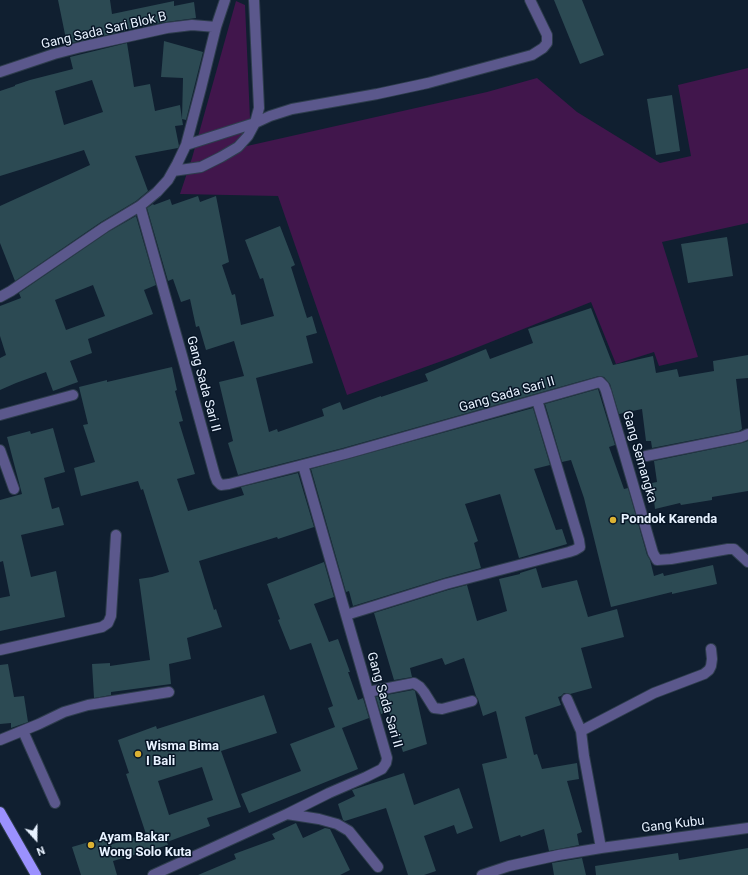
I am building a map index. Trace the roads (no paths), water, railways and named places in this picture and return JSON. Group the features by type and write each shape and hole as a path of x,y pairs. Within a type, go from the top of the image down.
{"main road":[{"path":"0,812 36,875"}],"street":[{"path":"0,297 105,227 140,206 157,192 168,180 186,145 202,88 216,27 225,0"},
{"path":"173,171 201,167 221,157 238,147 248,136 255,124 258,108 254,0"},
{"path":"186,145 255,124 270,116 292,109 377,94 428,83 532,55 547,44 548,39 530,0"},
{"name":"Gang Sada Sari Blok B","path":"0,72 31,61 81,47 167,28 192,25 216,27"},
{"name":"Gang Sada Sari II","path":"140,206 217,481 221,485 304,465 595,383 602,383"},
{"name":"Gang Semangka","path":"602,383 606,391 653,553 657,560 734,549 748,562"},
{"path":"0,415 73,395"},
{"path":"346,615 446,584 569,552 580,547 537,400"},
{"path":"646,456 741,437 748,434"},
{"path":"0,450 14,489"},
{"name":"Gang Sada Sari II","path":"288,814 329,793 382,769 387,758 304,465"},
{"path":"0,650 102,627 108,623 111,616 116,535"},
{"path":"581,731 654,693 704,674 711,666 711,649"},
{"path":"368,692 414,683 420,687 434,708 442,709 472,701"},
{"path":"0,740 64,712 88,705 169,692"},
{"path":"566,699 581,731 584,756 601,848"},
{"path":"23,731 55,803"},
{"path":"153,875 288,814 319,819 337,824 349,832 378,867"},
{"name":"Gang Kubu","path":"482,875 509,866 559,855 748,828"}],"place":[{"name":"Pondok Karenda","path":"613,520"},
{"name":"Wisma Bima I Bali","path":"138,754"},
{"name":"Ayam Bakar Wong Solo Kuta","path":"91,845"}]}
